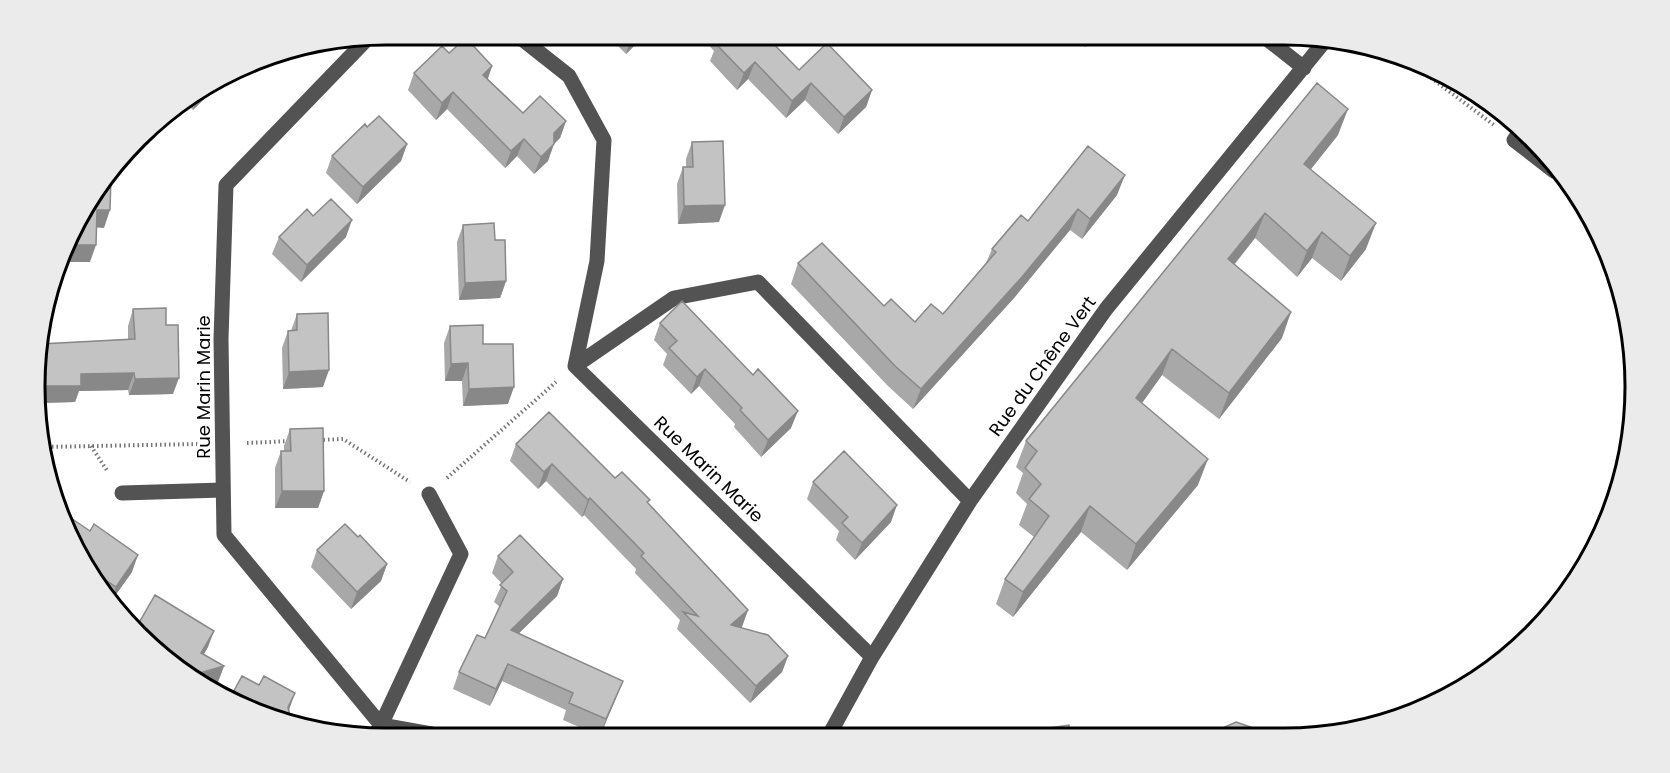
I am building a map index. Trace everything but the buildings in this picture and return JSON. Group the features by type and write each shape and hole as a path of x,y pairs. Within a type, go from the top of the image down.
{"street":[{"path":"531,45 569,76 604,140 597,261 575,366"},
{"path":"1276,45 1304,68"},
{"name":"Rue Marin Marie","path":"360,46 226,184 221,339 224,535 375,728"},
{"name":"Rue du Chêne Vert","path":"833,728 872,657 970,501 1106,309 1320,47"},
{"path":"1516,137 1514,140 1537,158"},
{"path":"575,366 674,298 758,282 970,501"},
{"name":"Rue Marin Marie","path":"575,366 872,657"},
{"path":"122,493 223,490"},
{"path":"380,728 461,554 429,494"}],"path":[{"path":"1432,79 1528,151"},
{"path":"429,494 575,366"},
{"path":"91,446 122,493"}]}
